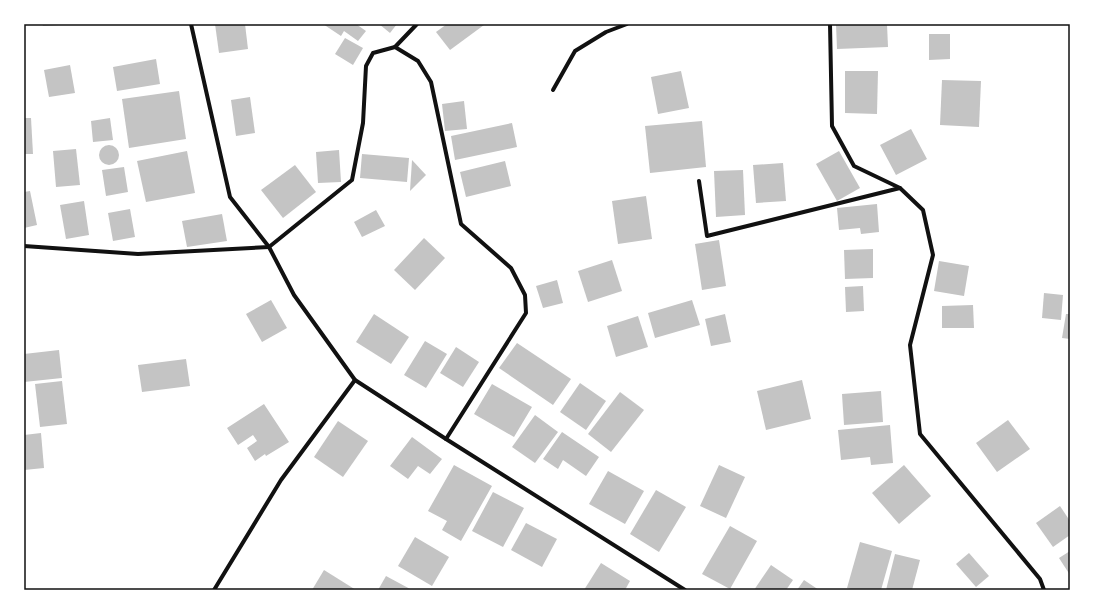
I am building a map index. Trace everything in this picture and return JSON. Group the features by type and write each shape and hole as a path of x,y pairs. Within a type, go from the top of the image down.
{"street":[{"path":"191,24 230,197 269,247 294,295 355,380 685,590"},
{"path":"24,246 138,254 269,247 352,180 363,123 366,66 373,53 395,47 417,24"},
{"path":"552,90 575,50 606,32 628,24"},
{"path":"830,24 832,126 854,166 900,188 923,210 933,256 910,345 920,434 1040,579 1044,590"},
{"path":"395,47 418,61 430,82 461,224 511,268 525,296 526,313 446,439"},
{"path":"699,181 707,236 900,188"},
{"path":"214,590 281,480 355,380"}],"building":[{"path":"42,24 59,24 59,25 43,26"},
{"path":"215,24 245,24 248,49 219,53"},
{"path":"323,24 356,24 366,31 358,41 344,31 341,36"},
{"path":"379,24 397,24 390,33"},
{"path":"447,24 484,25 450,50 436,32"},
{"path":"836,24 887,24 888,47 837,49"},
{"path":"929,34 950,34 950,59 929,60"},
{"path":"345,38 363,48 353,65 335,54"},
{"path":"156,59 160,84 117,91 113,67"},
{"path":"70,65 75,93 49,97 44,70"},
{"path":"681,71 689,108 658,114 651,77"},
{"path":"845,71 878,71 877,114 845,113"},
{"path":"942,80 981,81 979,127 940,125"},
{"path":"179,91 186,139 129,148 122,99"},
{"path":"250,97 255,133 236,136 231,100"},
{"path":"464,101 467,129 445,131 442,104"},
{"path":"24,118 31,118 33,154 24,154"},
{"path":"110,118 113,140 93,142 91,121"},
{"path":"702,121 706,167 650,173 645,126"},
{"path":"512,123 517,147 455,160 451,136"},
{"path":"911,129 927,159 896,175 880,145"},
{"path":"105,145 113,145 119,151 119,159 113,165 105,165 99,159 99,151"},
{"path":"76,149 80,185 56,187 53,151"},
{"path":"339,150 341,182 318,183 316,152"},
{"path":"187,151 195,193 146,202 137,161"},
{"path":"839,151 860,188 837,201 816,164"},
{"path":"362,154 409,158 407,182 360,178"},
{"path":"412,160 426,175 410,191"},
{"path":"505,161 511,186 466,197 460,172"},
{"path":"783,163 786,201 756,203 753,165"},
{"path":"295,165 316,192 283,218 261,190"},
{"path":"124,167 128,192 106,196 102,170"},
{"path":"743,170 745,215 716,217 714,171"},
{"path":"30,191 37,225 24,228 24,192"},
{"path":"646,196 652,239 618,244 612,201"},
{"path":"84,201 89,235 66,239 60,205"},
{"path":"877,204 879,232 861,234 860,228 839,230 837,208"},
{"path":"130,209 135,237 113,241 108,213"},
{"path":"376,210 385,226 362,237 354,222"},
{"path":"222,214 227,241 187,247 182,221"},
{"path":"424,238 445,258 415,290 394,270"},
{"path":"719,240 726,286 702,290 695,244"},
{"path":"873,249 873,278 845,279 844,250"},
{"path":"612,260 622,291 588,302 578,271"},
{"path":"939,261 969,266 964,296 934,291"},
{"path":"557,280 563,303 543,308 536,286"},
{"path":"863,286 864,311 846,312 845,287"},
{"path":"1044,293 1063,295 1061,320 1042,318"},
{"path":"271,300 287,328 262,342 246,314"},
{"path":"692,300 700,325 655,338 648,313"},
{"path":"973,305 974,328 942,328 942,306"},
{"path":"374,314 409,337 391,364 356,342"},
{"path":"725,314 731,342 711,346 705,319"},
{"path":"1066,314 1070,314 1070,339 1062,338"},
{"path":"638,316 648,347 616,357 607,326"},
{"path":"425,341 447,354 426,388 404,375"},
{"path":"517,343 571,379 553,405 499,368"},
{"path":"456,347 479,362 463,387 440,373"},
{"path":"59,350 62,378 24,382 24,354"},
{"path":"186,359 190,386 142,392 138,365"},
{"path":"802,380 811,419 766,430 757,391"},
{"path":"62,381 67,424 40,427 35,384"},
{"path":"580,383 606,401 586,430 560,412"},
{"path":"492,384 532,407 514,437 474,414"},
{"path":"881,391 883,422 844,425 842,394"},
{"path":"620,392 644,410 611,452 588,434"},
{"path":"264,404 289,442 266,456 265,454 255,461 247,448 257,441 253,435 238,445 227,428"},
{"path":"535,415 558,432 535,463 512,447"},
{"path":"1008,420 1030,449 997,472 976,443"},
{"path":"338,421 368,441 343,477 314,457"},
{"path":"890,425 893,463 871,465 870,457 841,460 838,430"},
{"path":"562,432 599,457 586,476 563,460 558,469 543,459"},
{"path":"41,433 44,468 24,470 24,435"},
{"path":"412,437 442,459 430,474 418,466 408,479 390,466"},
{"path":"454,465 492,486 461,541 442,530 447,521 428,511"},
{"path":"719,465 745,477 726,518 700,506"},
{"path":"904,465 931,496 899,524 872,493"},
{"path":"608,471 644,491 625,524 589,504"},
{"path":"656,490 686,507 659,552 630,534"},
{"path":"493,492 524,508 503,547 472,531"},
{"path":"1060,506 1070,521 1070,535 1053,547 1036,523"},
{"path":"526,523 557,539 542,567 511,550"},
{"path":"730,526 757,541 730,589 702,574"},
{"path":"415,537 449,557 432,586 398,566"},
{"path":"860,542 892,551 881,590 854,590 847,588"},
{"path":"1070,551 1070,575 1059,558"},
{"path":"969,553 989,576 976,587 956,564"},
{"path":"895,554 920,560 912,590 886,590"},
{"path":"601,563 630,581 625,590 584,590"},
{"path":"771,565 793,580 786,590 754,590"},
{"path":"324,570 356,590 312,590"},
{"path":"386,576 412,590 378,590"},
{"path":"804,580 819,590 797,590"}]}
